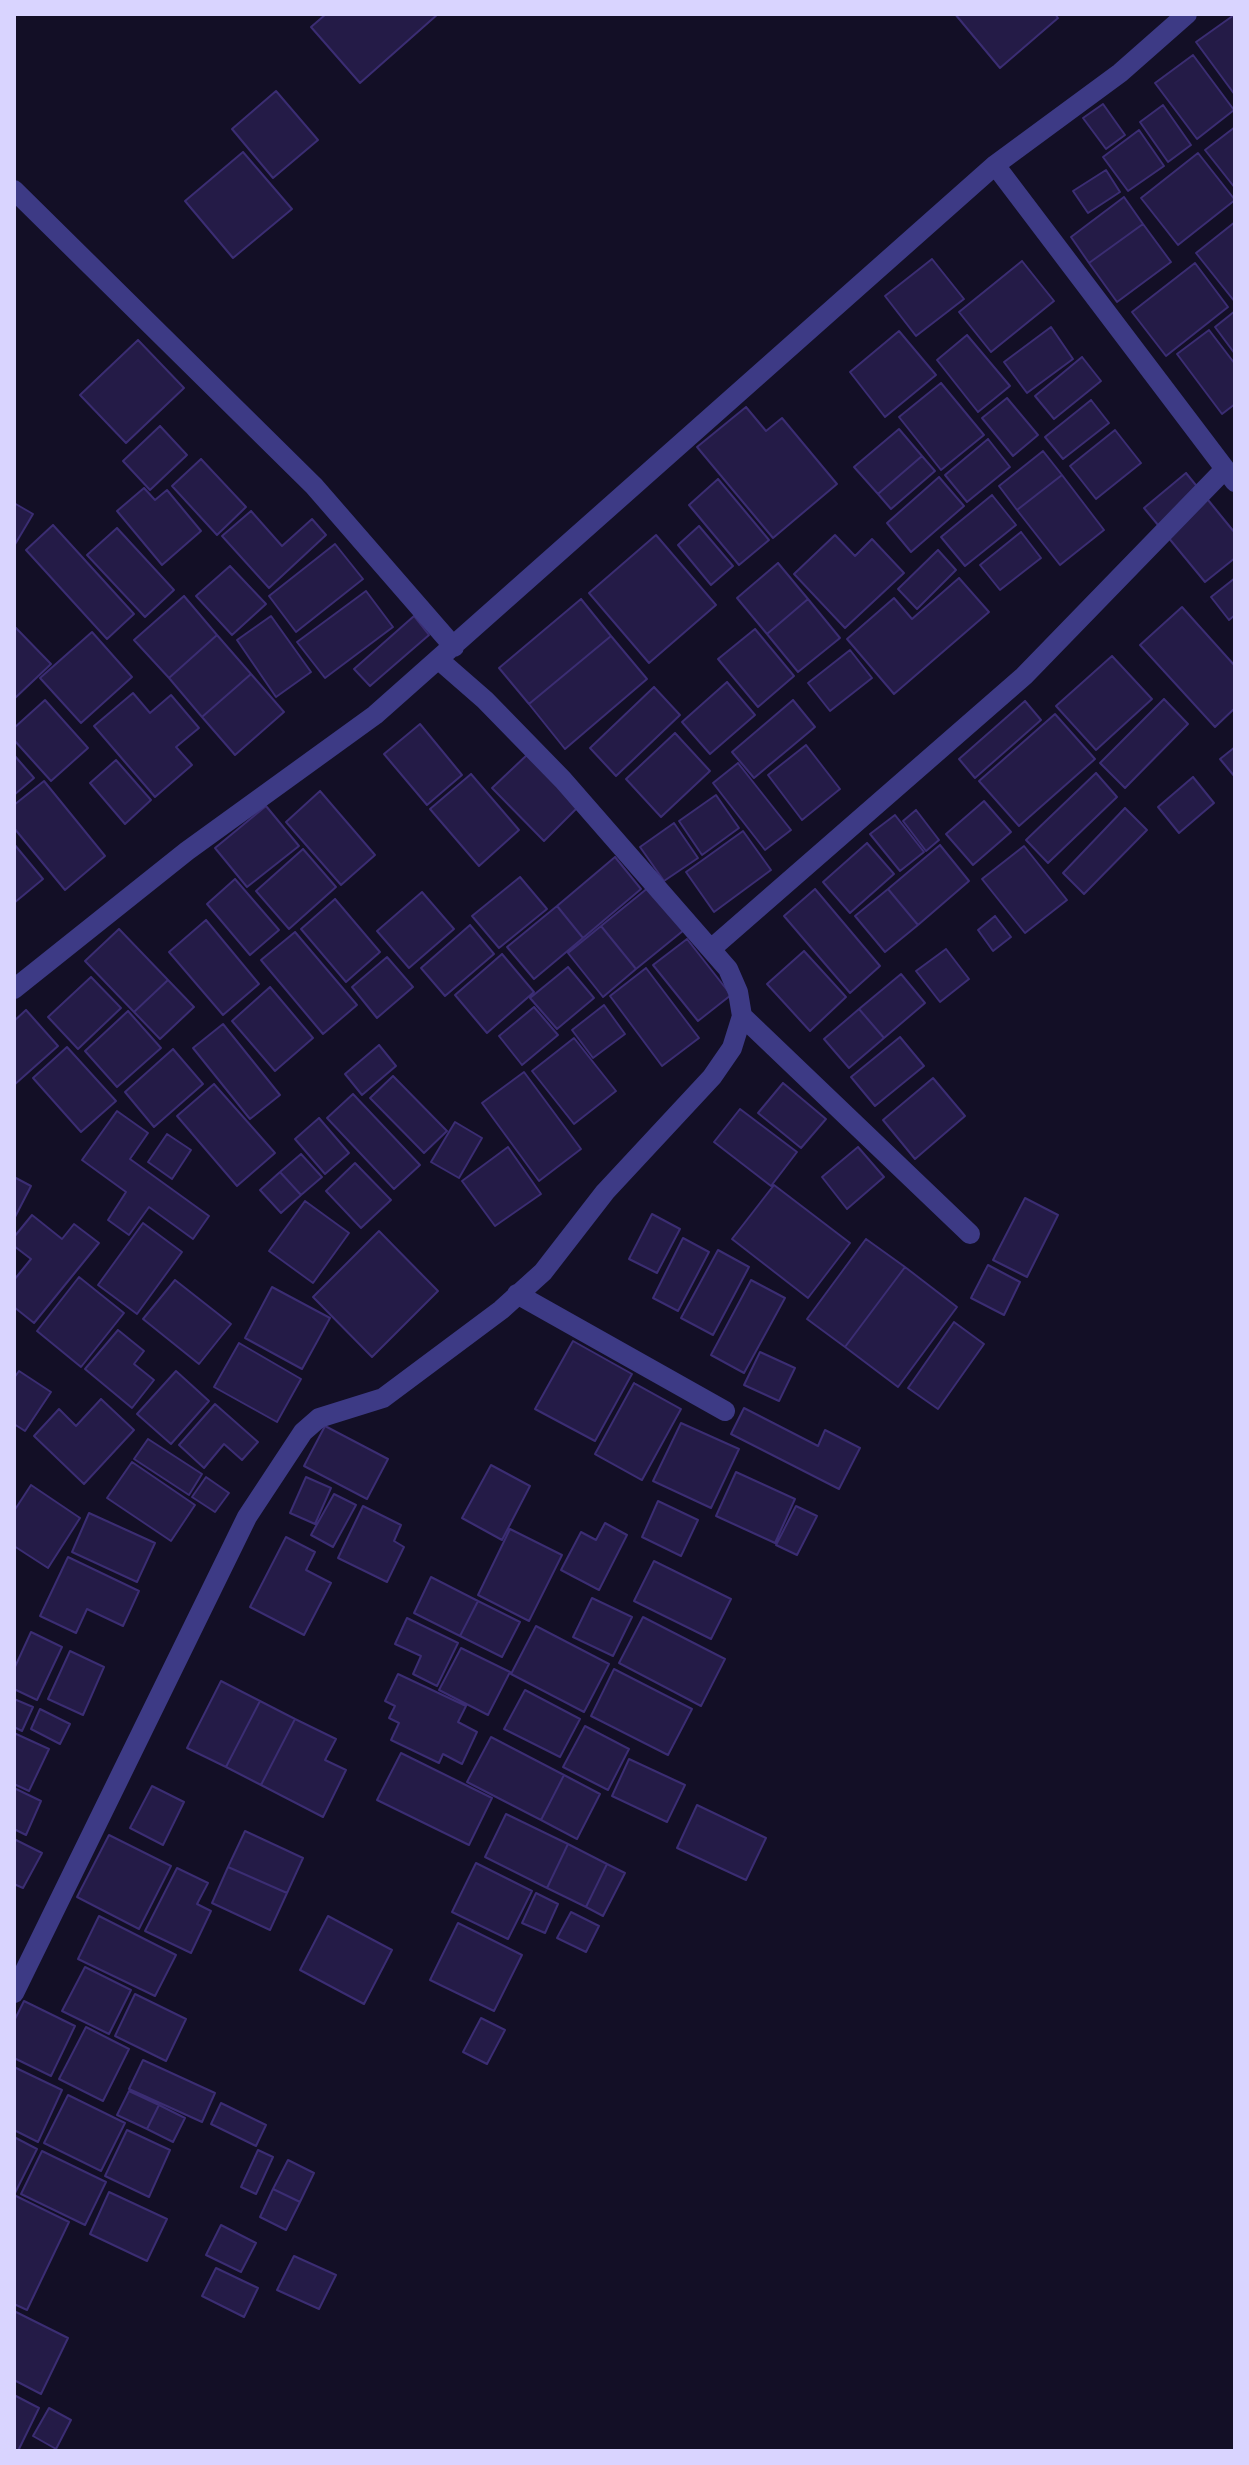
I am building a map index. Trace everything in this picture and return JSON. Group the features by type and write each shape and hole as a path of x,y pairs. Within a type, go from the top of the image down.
{"street":[{"path":"14,989 187,851 375,715 995,165 1120,73 1187,14"},
{"path":"711,949 1024,676 1230,475 995,165"},
{"path":"14,190 314,486 485,700 563,780 728,969 738,992 742,1016 732,1048 712,1077 605,1192 543,1272 501,1310 383,1398 319,1418 303,1432 247,1517 14,1993"},
{"path":"742,1016 970,1234"},
{"path":"517,1294 725,1411"}],"building":[{"path":"326,14 438,14 360,83 311,27"},
{"path":"955,14 1055,14 1058,18 1000,68"},
{"path":"1235,16 1235,95 1196,42"},
{"path":"1193,55 1234,110 1197,139 1155,83"},
{"path":"276,91 318,140 273,178 232,129"},
{"path":"1103,104 1125,135 1106,149 1083,118"},
{"path":"1163,105 1191,145 1168,162 1140,122"},
{"path":"1235,127 1235,188 1205,150"},
{"path":"1139,130 1164,166 1128,191 1103,157"},
{"path":"243,152 292,209 233,258 185,201"},
{"path":"1198,153 1235,200 1178,245 1141,198"},
{"path":"1106,170 1120,192 1088,213 1073,191"},
{"path":"1124,197 1143,224 1089,263 1071,237"},
{"path":"1235,222 1235,302 1196,253"},
{"path":"1143,224 1171,262 1117,302 1089,263"},
{"path":"932,259 964,299 916,336 885,296"},
{"path":"1022,261 1054,301 991,352 959,312"},
{"path":"1195,263 1228,307 1166,356 1132,312"},
{"path":"1235,311 1235,354 1215,327"},
{"path":"1051,327 1073,359 1027,393 1004,362"},
{"path":"1209,330 1235,364 1235,404 1222,414 1177,354"},
{"path":"899,331 936,375 885,417 850,372"},
{"path":"967,335 1010,386 978,412 937,360"},
{"path":"138,340 184,388 126,443 80,395"},
{"path":"1082,357 1101,381 1054,419 1035,396"},
{"path":"941,383 984,435 941,470 899,417"},
{"path":"1007,398 1038,435 1013,456 982,418"},
{"path":"1091,400 1109,423 1063,459 1045,437"},
{"path":"746,407 766,431 782,418 837,484 773,538 697,447"},
{"path":"160,426 187,455 150,490 123,461"},
{"path":"899,429 922,456 878,494 854,467"},
{"path":"1115,430 1141,463 1096,499 1070,466"},
{"path":"988,439 1010,467 967,502 945,475"},
{"path":"1043,451 1062,475 1017,510 999,486"},
{"path":"922,456 935,471 891,509 878,494"},
{"path":"201,459 246,507 217,535 172,486"},
{"path":"1186,473 1235,533 1235,558 1205,582 1144,508"},
{"path":"1062,475 1104,530 1060,565 1017,510"},
{"path":"939,477 964,506 911,552 887,523"},
{"path":"718,479 769,540 739,565 689,505"},
{"path":"144,488 155,500 167,490 201,531 162,565 117,511"},
{"path":"992,495 1016,525 965,566 941,537"},
{"path":"14,503 33,514 14,546"},
{"path":"251,511 282,546 312,519 326,535 269,588 222,536"},
{"path":"53,525 134,614 107,639 26,550"},
{"path":"699,526 733,566 711,585 678,545"},
{"path":"117,528 174,590 145,617 87,555"},
{"path":"1021,532 1041,558 1000,590 980,565"},
{"path":"656,535 716,605 649,663 589,593"},
{"path":"835,535 855,556 872,539 904,573 845,628 794,574"},
{"path":"335,544 363,579 296,632 269,596"},
{"path":"938,550 956,570 917,609 898,589"},
{"path":"778,563 808,599 767,634 737,598"},
{"path":"230,566 266,604 232,635 196,596"},
{"path":"959,578 989,612 894,694 847,639 894,598 912,619"},
{"path":"1235,578 1235,615 1229,620 1211,597"},
{"path":"366,591 393,627 325,678 297,642"},
{"path":"184,596 217,635 169,678 134,640"},
{"path":"581,599 611,636 529,704 499,668"},
{"path":"808,599 840,638 798,672 767,634"},
{"path":"1182,607 1235,666 1235,708 1215,727 1140,645"},
{"path":"271,616 311,672 276,697 237,640"},
{"path":"414,616 429,635 370,686 354,669"},
{"path":"16,628 51,664 14,699 14,630"},
{"path":"755,629 794,676 758,707 718,659"},
{"path":"92,632 132,677 81,723 40,678"},
{"path":"217,635 251,674 202,717 169,678"},
{"path":"611,636 647,679 565,749 529,704"},
{"path":"850,650 872,678 830,711 808,683"},
{"path":"1112,656 1152,699 1096,750 1056,706"},
{"path":"251,674 284,712 235,755 202,717"},
{"path":"727,682 755,715 710,754 682,722"},
{"path":"654,687 680,715 616,776 590,748"},
{"path":"133,693 150,713 171,695 199,728 176,747 192,765 155,797 94,726"},
{"path":"1164,699 1188,724 1125,788 1100,763"},
{"path":"45,700 88,748 51,781 14,740 14,728"},
{"path":"793,700 815,727 754,778 732,752"},
{"path":"1025,701 1041,720 975,778 959,759"},
{"path":"1055,714 1095,759 1019,826 979,781"},
{"path":"420,724 462,775 427,805 384,754"},
{"path":"675,733 710,771 661,817 626,779"},
{"path":"806,745 840,789 802,820 768,775"},
{"path":"1235,747 1235,777 1220,759"},
{"path":"529,753 580,805 544,841 492,788"},
{"path":"14,755 34,778 14,795"},
{"path":"116,760 151,800 125,824 90,783"},
{"path":"738,763 791,830 765,850 713,783"},
{"path":"1096,773 1117,797 1048,863 1026,840"},
{"path":"471,774 519,830 479,866 430,809"},
{"path":"1193,777 1214,803 1179,833 1158,807"},
{"path":"44,781 105,856 65,890 14,828 14,805"},
{"path":"320,791 375,855 341,885 286,822"},
{"path":"716,795 739,828 702,855 679,821"},
{"path":"984,801 1011,832 973,865 946,834"},
{"path":"266,806 299,846 247,887 215,848"},
{"path":"1125,808 1147,830 1084,894 1063,873"},
{"path":"916,810 939,840 926,851 903,821"},
{"path":"895,815 924,852 900,871 870,834"},
{"path":"674,823 698,858 664,881 640,847"},
{"path":"743,831 771,870 714,912 686,872"},
{"path":"867,843 894,874 850,913 823,882"},
{"path":"14,844 43,879 14,903"},
{"path":"940,845 969,881 918,925 888,889"},
{"path":"1024,846 1067,900 1025,933 982,879"},
{"path":"303,849 336,887 289,929 256,891"},
{"path":"615,857 641,889 583,938 557,906"},
{"path":"520,877 547,909 499,948 472,916"},
{"path":"235,879 279,930 250,955 207,904"},
{"path":"649,887 684,930 636,969 601,926"},
{"path":"815,889 880,966 850,993 784,916"},
{"path":"888,889 918,925 885,952 855,916"},
{"path":"422,892 454,929 409,968 377,931"},
{"path":"335,899 380,952 346,982 301,929"},
{"path":"557,906 583,938 534,979 507,947"},
{"path":"995,916 1011,937 993,951 978,930"},
{"path":"206,920 259,984 223,1015 169,952"},
{"path":"470,925 494,954 445,996 421,968"},
{"path":"601,926 636,969 603,997 568,953"},
{"path":"119,929 168,980 134,1012 85,961"},
{"path":"295,932 357,1005 323,1034 261,960"},
{"path":"687,939 731,995 698,1021 653,965"},
{"path":"946,949 969,979 940,1002 916,971"},
{"path":"804,951 846,997 810,1031 767,984"},
{"path":"502,954 534,992 487,1033 455,995"},
{"path":"387,957 413,987 377,1018 352,987"},
{"path":"568,967 594,998 557,1029 530,998"},
{"path":"646,968 699,1038 662,1066 610,996"},
{"path":"901,974 925,1003 884,1038 859,1009"},
{"path":"91,977 121,1008 78,1049 48,1017"},
{"path":"168,980 194,1007 160,1039 134,1012"},
{"path":"270,987 313,1038 275,1071 232,1021"},
{"path":"604,1005 625,1034 593,1058 572,1030"},
{"path":"534,1007 558,1035 522,1065 499,1036"},
{"path":"859,1009 884,1038 849,1068 824,1039"},
{"path":"26,1010 58,1046 14,1085 14,1021"},
{"path":"128,1011 161,1048 117,1087 85,1051"},
{"path":"223,1024 280,1095 250,1119 193,1048"},
{"path":"900,1037 924,1066 875,1106 851,1077"},
{"path":"574,1038 616,1091 574,1124 532,1071"},
{"path":"379,1045 396,1066 362,1095 345,1074"},
{"path":"67,1047 116,1101 81,1132 33,1078"},
{"path":"173,1049 203,1084 154,1127 125,1092"},
{"path":"524,1072 581,1149 539,1181 482,1103"},
{"path":"393,1076 447,1131 424,1153 370,1098"},
{"path":"933,1078 965,1116 915,1159 883,1120"},
{"path":"783,1083 826,1119 801,1148 758,1113"},
{"path":"214,1084 275,1153 237,1186 177,1116"},
{"path":"353,1094 420,1165 394,1189 327,1118"},
{"path":"740,1109 797,1152 771,1186 714,1142"},
{"path":"117,1111 148,1133 130,1159 209,1216 193,1239 149,1207 129,1235 108,1220 126,1192 82,1160"},
{"path":"319,1118 349,1153 325,1174 295,1139"},
{"path":"455,1122 482,1138 459,1178 431,1162"},
{"path":"167,1134 191,1150 172,1179 148,1162"},
{"path":"508,1147 541,1194 495,1226 462,1181"},
{"path":"858,1147 884,1177 847,1209 822,1177"},
{"path":"301,1154 322,1177 301,1195 280,1172"},
{"path":"355,1163 391,1200 361,1228 326,1191"},
{"path":"280,1172 301,1195 281,1213 260,1190"},
{"path":"14,1177 31,1186 14,1219"},
{"path":"774,1185 850,1243 808,1298 732,1239"},
{"path":"1025,1198 1058,1215 1027,1277 993,1260"},
{"path":"305,1201 349,1233 313,1283 269,1251"},
{"path":"652,1214 680,1229 657,1273 629,1259"},
{"path":"32,1215 62,1239 74,1224 99,1243 34,1323 14,1307 14,1280 31,1259 14,1246 14,1237"},
{"path":"143,1223 182,1252 137,1314 98,1285"},
{"path":"379,1231 438,1291 372,1357 313,1297"},
{"path":"683,1238 709,1252 678,1311 653,1298"},
{"path":"866,1239 905,1267 845,1347 807,1319"},
{"path":"718,1250 749,1267 713,1335 681,1318"},
{"path":"988,1265 1020,1282 1004,1315 971,1298"},
{"path":"905,1267 957,1307 898,1387 845,1347"},
{"path":"79,1277 124,1313 81,1367 37,1331"},
{"path":"175,1280 231,1324 199,1364 143,1319"},
{"path":"751,1280 785,1298 744,1373 711,1355"},
{"path":"272,1287 330,1318 302,1369 245,1338"},
{"path":"954,1322 984,1344 938,1409 908,1388"},
{"path":"118,1330 144,1351 134,1364 154,1380 132,1408 85,1369"},
{"path":"573,1341 632,1374 595,1441 535,1409"},
{"path":"239,1343 301,1379 277,1422 214,1387"},
{"path":"760,1352 795,1368 779,1401 744,1385"},
{"path":"19,1371 51,1392 25,1431 14,1424 14,1378"},
{"path":"176,1371 209,1401 171,1444 137,1414"},
{"path":"634,1383 681,1409 642,1480 595,1454"},
{"path":"101,1399 134,1430 84,1484 34,1436 59,1409 76,1426"},
{"path":"215,1404 258,1442 242,1460 224,1444 204,1468 179,1445"},
{"path":"744,1408 818,1446 825,1430 860,1448 839,1489 731,1434"},
{"path":"681,1423 739,1449 711,1508 653,1481"},
{"path":"325,1426 388,1459 367,1499 304,1466"},
{"path":"148,1439 202,1474 189,1495 134,1459"},
{"path":"132,1462 195,1505 171,1541 107,1498"},
{"path":"491,1465 530,1486 502,1540 462,1518"},
{"path":"736,1472 795,1499 775,1543 716,1516"},
{"path":"206,1477 229,1493 215,1512 192,1497"},
{"path":"306,1477 331,1488 315,1524 290,1513"},
{"path":"31,1485 80,1518 48,1568 14,1546 14,1511"},
{"path":"334,1494 356,1505 333,1547 311,1535"},
{"path":"658,1501 698,1520 681,1556 642,1537"},
{"path":"363,1506 401,1525 394,1541 404,1547 387,1582 338,1558"},
{"path":"796,1506 817,1516 797,1555 776,1545"},
{"path":"89,1513 155,1543 137,1582 72,1552"},
{"path":"605,1523 627,1535 599,1590 561,1570 581,1532 596,1540"},
{"path":"510,1529 562,1555 529,1621 478,1595"},
{"path":"286,1537 315,1552 306,1570 331,1583 304,1635 250,1607"},
{"path":"68,1557 139,1591 123,1626 87,1609 76,1633 40,1616"},
{"path":"654,1561 731,1599 711,1639 634,1601"},
{"path":"431,1577 478,1601 460,1636 414,1613"},
{"path":"592,1598 632,1617 613,1656 573,1637"},
{"path":"478,1601 520,1622 502,1657 460,1636"},
{"path":"643,1617 725,1659 701,1706 619,1663"},
{"path":"407,1618 458,1643 437,1686 413,1674 421,1656 395,1644"},
{"path":"536,1626 609,1664 584,1712 511,1674"},
{"path":"31,1632 62,1647 37,1700 14,1689 14,1669"},
{"path":"461,1648 510,1672 488,1715 439,1690"},
{"path":"70,1651 104,1667 83,1715 48,1699"},
{"path":"614,1669 692,1709 668,1755 591,1716"},
{"path":"398,1674 466,1706 458,1722 477,1732 462,1764 443,1754 439,1763 391,1740 399,1723 389,1718 395,1706 385,1701"},
{"path":"221,1681 260,1701 226,1767 187,1748"},
{"path":"525,1690 580,1719 560,1757 504,1729"},
{"path":"14,1699 33,1707 22,1731 14,1727"},
{"path":"260,1701 295,1719 261,1785 226,1767"},
{"path":"40,1709 70,1724 60,1744 31,1729"},
{"path":"295,1719 336,1739 325,1760 346,1770 323,1817 261,1785"},
{"path":"585,1726 629,1749 608,1790 563,1767"},
{"path":"14,1733 49,1749 29,1791 14,1784"},
{"path":"491,1737 564,1775 541,1820 467,1782"},
{"path":"401,1753 492,1798 469,1845 377,1800"},
{"path":"629,1759 685,1785 667,1822 612,1796"},
{"path":"564,1775 600,1794 577,1839 541,1820"},
{"path":"152,1786 184,1802 163,1845 130,1828"},
{"path":"14,1788 41,1801 26,1835 14,1829"},
{"path":"697,1805 766,1838 746,1880 677,1848"},
{"path":"506,1814 568,1844 547,1888 485,1857"},
{"path":"245,1831 303,1858 287,1893 228,1867"},
{"path":"109,1835 171,1866 139,1929 77,1897"},
{"path":"14,1839 42,1853 23,1888 14,1884"},
{"path":"568,1844 607,1864 586,1907 547,1888"},
{"path":"476,1863 532,1891 508,1939 452,1912"},
{"path":"607,1864 625,1873 603,1916 586,1907"},
{"path":"228,1867 287,1893 270,1930 212,1903"},
{"path":"177,1868 208,1883 197,1904 211,1911 191,1953 145,1931"},
{"path":"536,1893 558,1904 545,1933 522,1923"},
{"path":"571,1912 599,1926 586,1952 557,1938"},
{"path":"99,1916 176,1955 155,1996 78,1959"},
{"path":"328,1916 392,1950 364,2004 300,1970"},
{"path":"458,1923 522,1955 494,2011 430,1980"},
{"path":"85,1967 131,1990 109,2034 62,2011"},
{"path":"135,1994 186,2019 166,2061 115,2036"},
{"path":"24,2001 75,2026 51,2076 14,2058 14,2021"},
{"path":"481,2018 505,2030 487,2064 463,2052"},
{"path":"86,2027 129,2049 103,2101 59,2079"},
{"path":"143,2060 215,2093 202,2122 129,2089"},
{"path":"14,2067 62,2090 38,2142 14,2130"},
{"path":"129,2091 159,2105 147,2129 117,2115"},
{"path":"68,2095 125,2123 101,2171 44,2143"},
{"path":"221,2103 266,2125 256,2146 211,2124"},
{"path":"159,2105 185,2118 173,2142 147,2129"},
{"path":"127,2130 170,2150 149,2197 105,2176"},
{"path":"14,2137 37,2149 15,2193 14,2193"},
{"path":"258,2150 273,2157 256,2194 241,2187"},
{"path":"42,2151 106,2182 85,2225 21,2194"},
{"path":"288,2160 314,2173 300,2202 273,2189"},
{"path":"273,2189 300,2202 286,2230 260,2217"},
{"path":"109,2192 167,2219 147,2261 90,2234"},
{"path":"14,2195 69,2222 27,2310 14,2304"},
{"path":"221,2225 256,2243 241,2272 206,2255"},
{"path":"294,2256 336,2275 319,2309 277,2290"},
{"path":"216,2268 258,2288 244,2317 202,2296"},
{"path":"14,2311 68,2338 41,2394 14,2380"},
{"path":"14,2395 39,2408 18,2451 14,2451"},
{"path":"49,2408 71,2420 56,2449 33,2436"}]}
